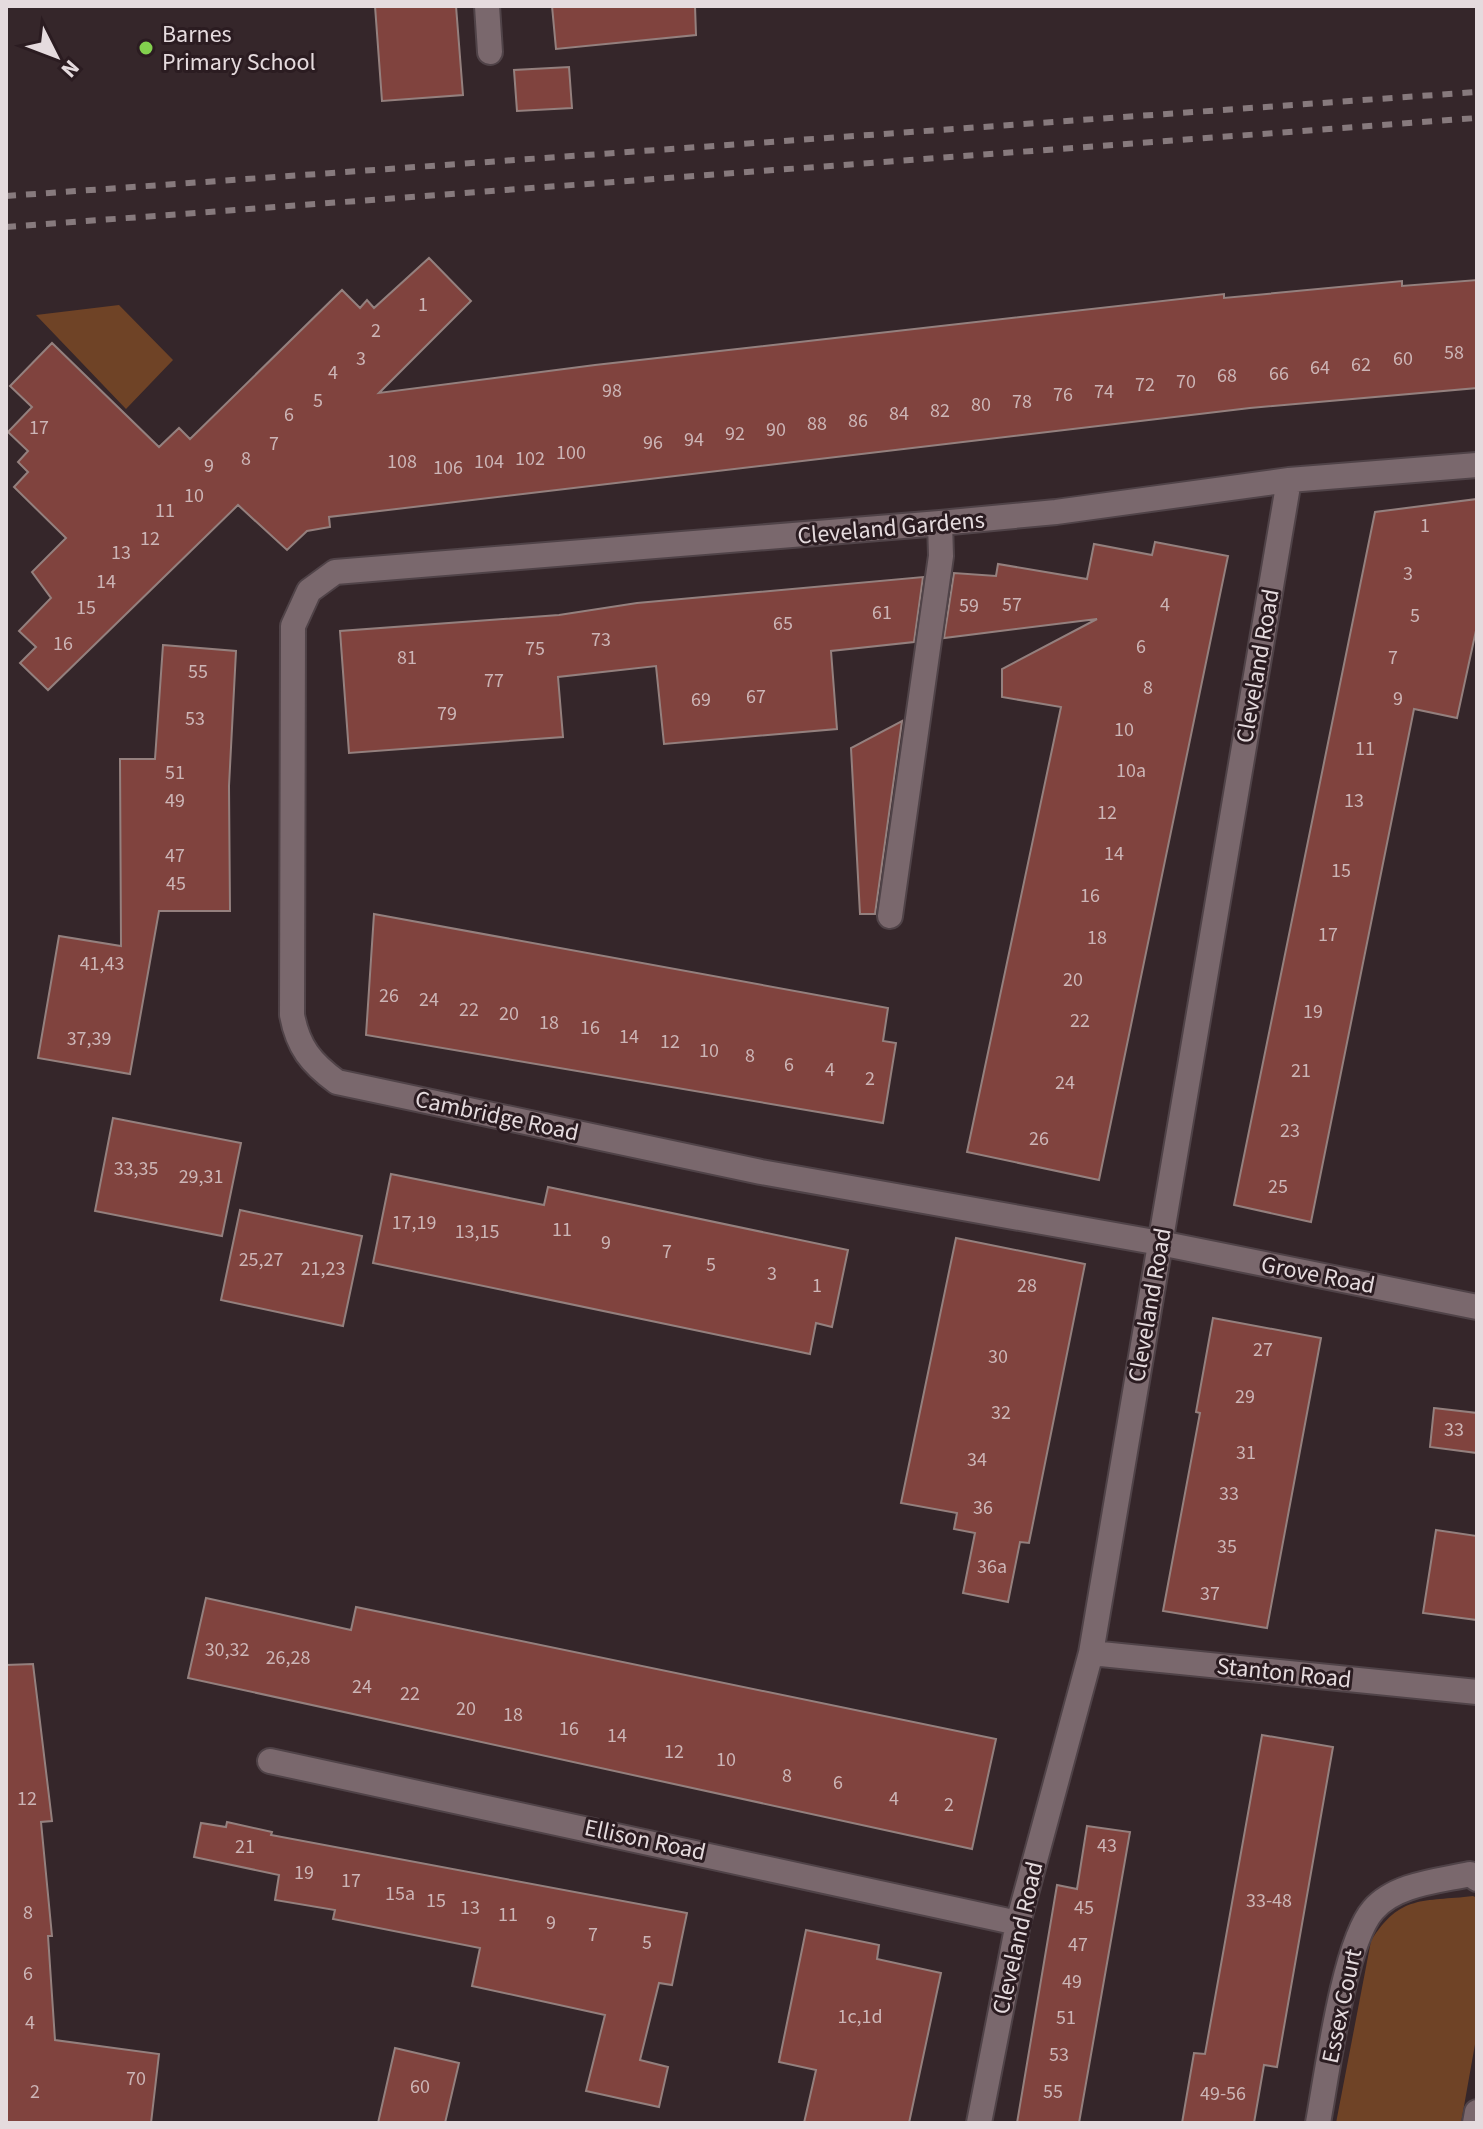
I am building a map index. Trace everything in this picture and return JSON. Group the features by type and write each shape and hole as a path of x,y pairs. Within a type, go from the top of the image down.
{"street":[{"path":"487,6 490,52"},
{"name":"Cleveland Gardens","path":"309,591 335,572 940,523 1056,512 1289,480 1477,465"},
{"name":"Cleveland Road","path":"979,2123 1018,1923 1091,1653 1289,480"},
{"path":"890,916 941,556 940,523"},
{"name":"Cambridge Road","path":"309,591 293,626 292,650 292,1015 297,1039 313,1065 337,1082 761,1172 1160,1243"},
{"name":"Grove Road","path":"1160,1243 1477,1307"},
{"name":"Stanton Road","path":"1091,1653 1477,1692"},
{"name":"Ellison Road","path":"270,1761 1018,1923"},
{"name":"Essex Court","path":"1318,2123 1354,1941 1373,1909 1401,1890 1470,1874 1477,1879"},
{"path":"1475,2123 1477,2112"}],"shaded area":[{"path":"119,305 173,360 126,409 36,315"},
{"path":"1477,1898 1477,2033 1461,2123 1336,2123 1371,1941 1392,1915 1414,1903"}],"building":[{"path":"375,6 456,6 463,95 382,101"},
{"path":"552,6 695,6 696,35 556,49"},
{"path":"569,67 572,108 517,111 514,70"},
{"path":"429,258 471,301 379,393 595,365 1224,294 1224,298 1402,281 1402,286 1477,280 1477,388 1250,408 329,517 330,527 307,531 287,550 238,505 48,690 20,663 36,647 19,631 51,598 32,572 66,538 14,487 28,472 18,462 28,451 8,432 32,407 10,386 52,343 159,447 179,428 190,439 342,290 360,308 367,300 374,308"},
{"path":"1477,499 1477,626 1457,718 1414,709 1311,1222 1234,1205 1375,512"},
{"path":"1155,542 1228,556 1099,1180 967,1152 1061,707 1002,697 1002,669 1097,619 944,638 954,573 996,576 998,564 1087,579 1094,544 1152,555"},
{"path":"923,577 914,642 831,651 837,729 664,744 656,666 558,677 563,737 349,753 340,631 559,615 637,603"},
{"path":"163,645 236,651 229,786 230,911 159,911 130,1074 38,1058 59,936 121,946 120,759 155,759"},
{"path":"902,721 875,914 860,914 851,748"},
{"path":"374,914 888,1008 883,1041 896,1043 883,1123 366,1035"},
{"path":"113,1118 241,1143 222,1236 95,1211"},
{"path":"391,1174 544,1205 548,1187 848,1250 832,1327 816,1323 810,1354 373,1263"},
{"path":"240,1210 362,1236 343,1326 221,1300"},
{"path":"956,1238 1085,1264 1029,1543 1020,1542 1008,1602 963,1593 975,1533 954,1529 957,1513 901,1503"},
{"path":"1213,1318 1321,1338 1267,1628 1163,1611 1200,1413 1196,1412"},
{"path":"1434,1408 1477,1413 1477,1453 1430,1447"},
{"path":"1436,1530 1477,1536 1477,1620 1423,1613"},
{"path":"206,1598 351,1630 356,1607 996,1739 972,1849 188,1678"},
{"path":"33,1664 52,1821 41,1822 52,1936 48,1936 55,2040 159,2054 151,2123 6,2123 6,1665"},
{"path":"1262,1735 1333,1747 1277,2067 1264,2065 1254,2123 1182,2123 1194,2053 1205,2054"},
{"path":"227,1822 272,1832 271,1835 687,1913 672,1985 659,1983 640,2060 668,2067 659,2107 586,2091 605,2015 472,1986 480,1948 333,1919 335,1910 275,1900 279,1875 194,1857 201,1823 226,1827"},
{"path":"1087,1826 1130,1832 1079,2123 1017,2123 1057,1885 1077,1889"},
{"path":"806,1930 879,1945 877,1959 941,1973 909,2123 804,2123 816,2070 779,2062"},
{"path":"395,2048 459,2063 445,2123 378,2123"}],"railway":[{"path":"6,196 1477,92"},
{"path":"6,227 1477,118"}],"place":[{"name":"Barnes Primary School","path":"146,48"}]}
